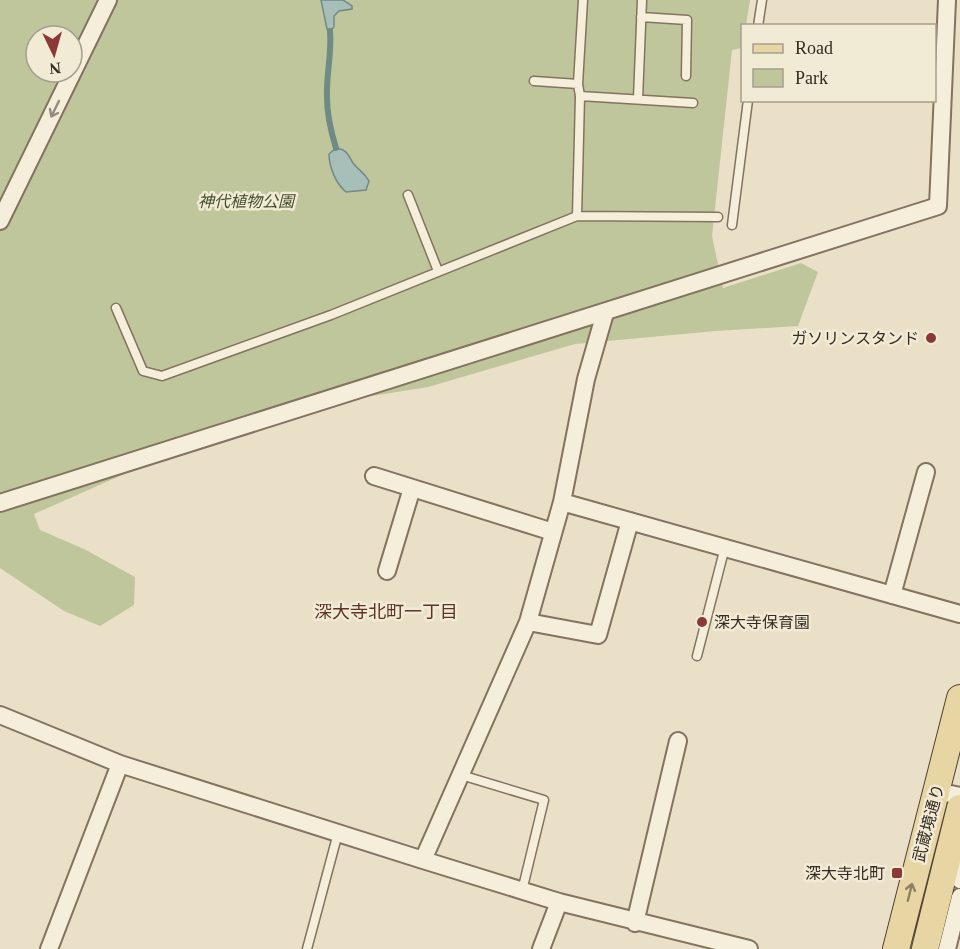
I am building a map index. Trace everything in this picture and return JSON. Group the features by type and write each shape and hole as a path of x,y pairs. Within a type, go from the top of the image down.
{"main road":[{"name":"武蔵境通り","path":"896,949 948,794 960,698"},
{"name":"武蔵境通り","path":"924,949 960,808"}],"street":[{"path":"0,222 108,0"},
{"path":"0,503 938,206 947,0"},
{"path":"423,860 528,622 562,502 586,379 605,313"},
{"path":"892,595 926,472"},
{"path":"374,476 553,532"},
{"path":"387,571 412,488"},
{"path":"562,502 960,614"},
{"path":"528,622 598,635 630,521"},
{"path":"0,715 120,764 522,891 635,923 749,949"},
{"path":"635,923 678,741"},
{"path":"49,949 120,764"},
{"path":"948,854 960,880"},
{"path":"947,949 960,897"},
{"path":"541,949 559,902"}],"lane":[{"path":"577,216 580,96 578,84 583,0"},
{"path":"638,99 642,0"},
{"path":"758,24 762,0"},
{"path":"641,17 687,20 686,76"},
{"path":"534,81 578,84"},
{"path":"580,96 693,103"},
{"path":"732,225 748,102"},
{"path":"408,195 438,271"},
{"path":"116,308 143,371 162,376 331,315 577,216 718,217"},
{"path":"697,656 725,548"},
{"path":"461,775 544,800 522,891"},
{"path":"307,949 338,833"}],"green space":[{"name":"神代植物公園","path":"0,0 750,0 746,24 741,24 741,48 732,50 712,236 723,288 801,263 818,272 798,326 575,344 428,387 260,414 34,514 40,530 84,549 135,577 134,605 100,626 64,611 0,568"}],"water":[{"path":"321,0 343,0 352,6 352,9 339,11 334,16 334,27 330,31 327,29"},
{"path":"336,148 349,155 367,178 369,181 366,190 346,192 339,185 329,159 329,154"}],"waterway":[{"path":"330,31 327,103 336,148"}],"place":[{"name":"ガソリンスタンド","path":"931,338"},
{"name":"深大寺保育園","path":"702,622"},
{"name":"深大寺北町","path":"897,873"}],"district":[{"name":"深大寺北町一丁目","path":"386,612"}]}
